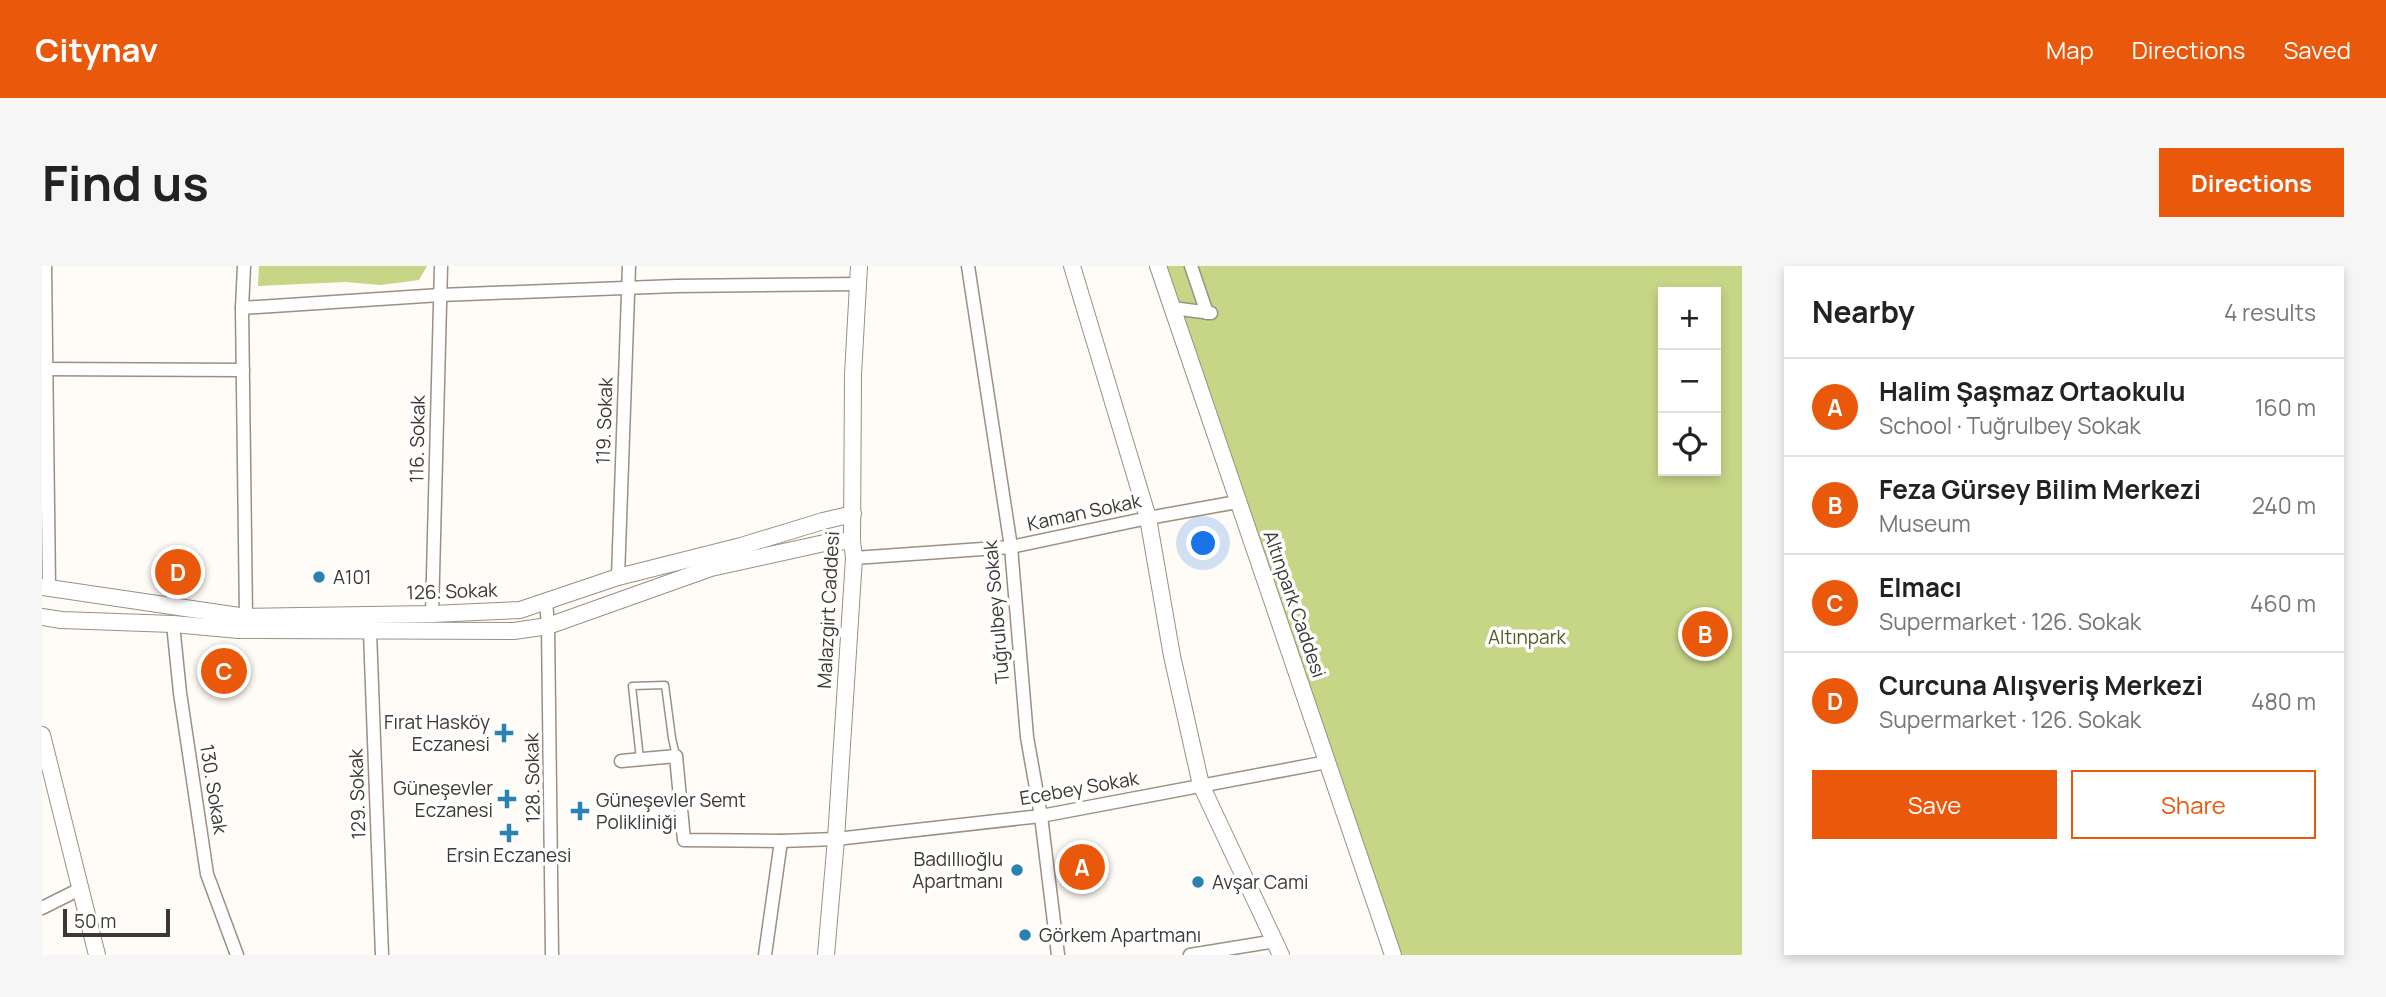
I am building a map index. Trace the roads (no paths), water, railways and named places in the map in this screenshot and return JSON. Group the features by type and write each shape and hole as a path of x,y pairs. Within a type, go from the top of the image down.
{"street":[{"path":"45,266 46,587"},
{"path":"244,266 242,308 246,617"},
{"name":"116. Sokak","path":"432,614 441,266"},
{"name":"119. Sokak","path":"618,577 629,266"},
{"name":"Malazgirt Caddesi","path":"826,955 836,839 853,550 853,375 859,266"},
{"name":"Tuğrulbey Sokak","path":"968,266 1011,547 1027,737 1041,816 1058,955"},
{"path":"1073,266 1148,518 1172,656 1201,785 1279,948 1190,955"},
{"name":"Altınpark Caddesi","path":"1158,266 1393,955"},
{"path":"1172,309 1209,313 1191,266"},
{"path":"242,308 440,295 859,284"},
{"path":"44,369 243,369"},
{"name":"Kaman Sokak","path":"853,550 1011,547 1237,502"},
{"name":"126. Sokak","path":"46,587 246,617 520,610 618,577 853,514"},
{"name":"126. Sokak","path":"42,617 239,630 514,631 548,626 711,568 829,542 853,550"},
{"name":"128. Sokak","path":"546,601 552,955"},
{"name":"130. Sokak","path":"173,624 180,694 207,874 237,955"},
{"name":"129. Sokak","path":"370,632 383,955"},
{"path":"42,735 96,955"},
{"path":"621,761 676,756"},
{"name":"Ecebey Sokak","path":"676,756 684,840 781,841 836,839 1041,816 1327,762"},
{"path":"765,955 781,841"},
{"path":"42,908 80,888"}],"lane":[{"path":"640,759 632,686 665,685 676,756"}],"place":[{"name":"Curcuna Alışveriş Merkezi","path":"178,572"},
{"name":"A101","path":"319,577"},
{"name":"Feza Gürsey Bilim Merkezi","path":"1705,634"},
{"name":"Elmacı","path":"224,671"},
{"name":"Fırat Hasköy Eczanesi","path":"504,733"},
{"name":"Güneşevler Eczanesi","path":"507,799"},
{"name":"Güneşevler Semt Polikliniği","path":"580,811"},
{"name":"Ersin Eczanesi","path":"509,833"},
{"name":"Halim Şaşmaz Ortaokulu","path":"1082,867"},
{"name":"Badıllıoğlu Apartmanı","path":"1017,870"},
{"name":"Avşar Cami","path":"1198,882"},
{"name":"Görkem Apartmanı","path":"1025,935"}],"park label":[{"name":"Altınpark","path":"1527,637"}]}
